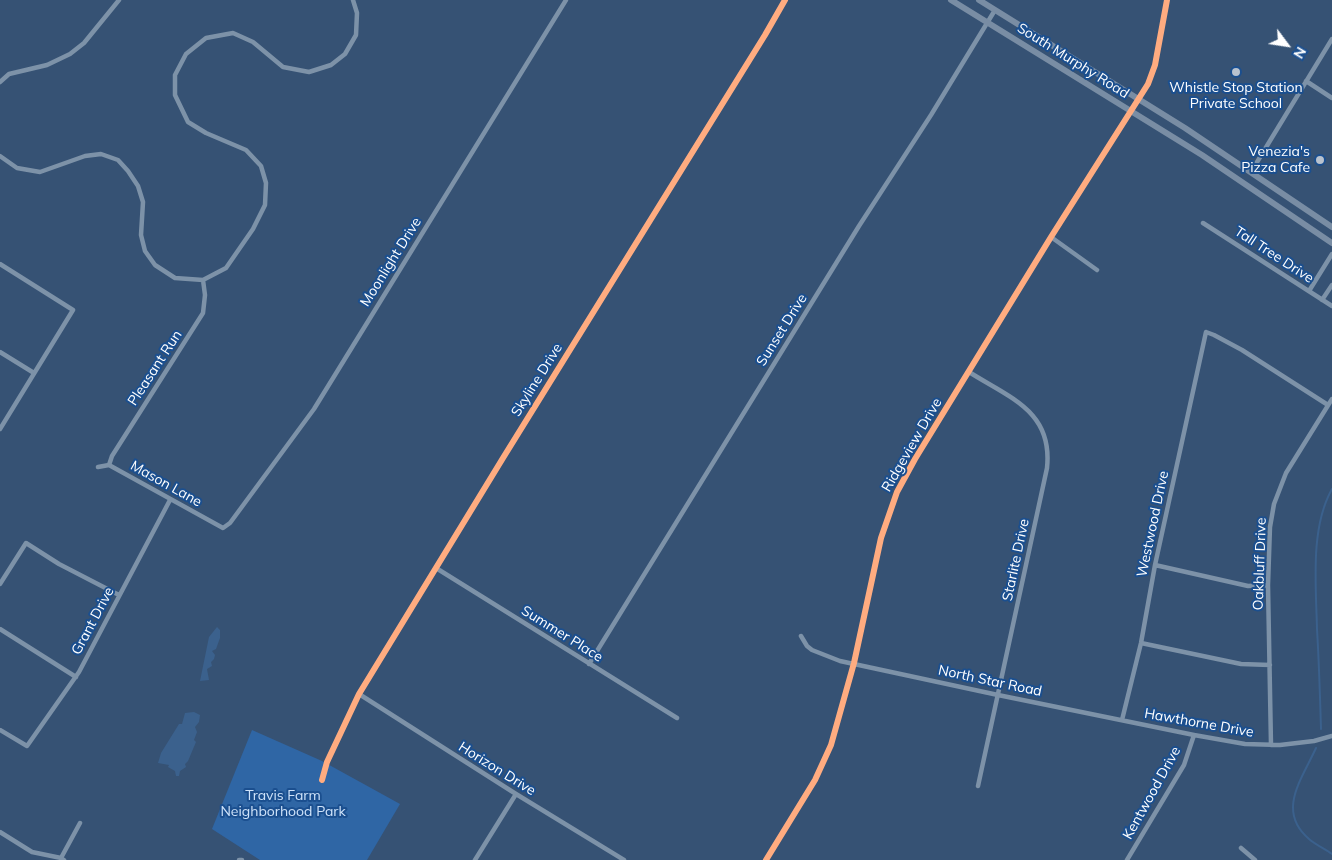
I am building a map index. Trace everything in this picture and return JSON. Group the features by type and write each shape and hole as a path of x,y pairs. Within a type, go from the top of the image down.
{"main road":[{"name":"South Murphy Road","path":"951,0 1202,155 1332,243"},
{"name":"South Murphy Road","path":"979,0 1251,172 1332,227"}],"street":[{"path":"0,82 9,74 47,65 70,54 84,43 119,0"},
{"path":"0,156 17,168 40,172 85,156 101,154 118,160 138,186 143,202 141,235 145,251 154,265 175,278 203,280 226,268 252,229 265,205 266,182 261,166 246,150 206,133 188,122 175,95 175,75 186,54 206,38 233,33 253,42 283,67 309,72 331,65 345,54 356,35 357,12 353,0"},
{"name":"Moonlight Drive","path":"223,528 233,519 309,417 566,0"},
{"name":"Skyline Drive","path":"322,780 327,762 359,694 766,34 785,0"},
{"name":"Ridgeview Drive","path":"766,860 815,780 827,756 854,663 881,538 890,511 915,459 1050,237 1148,84 1155,66 1167,0"},
{"name":"Sunset Drive","path":"589,664 995,10"},
{"path":"1251,172 1332,40"},
{"path":"1306,81 1332,98"},
{"name":"Tall Tree Drive","path":"1203,223 1332,306"},
{"path":"1050,237 1098,270"},
{"path":"1309,291 1332,254"},
{"path":"0,264 74,310 0,429"},
{"name":"Pleasant Run","path":"109,465 112,456 203,313 205,295 203,280"},
{"path":"1322,300 1332,285"},
{"name":"Westwood Drive","path":"1122,720 1141,643 1155,565 1206,332 1214,334 1242,350 1328,405"},
{"path":"0,352 34,374"},
{"name":"Starlite Drive","path":"969,372 1031,412 1044,434 1048,455 1047,468 978,786"},
{"name":"Oakbluff Drive","path":"1272,745 1268,585 1270,527 1274,504 1280,486 1293,460 1332,399"},
{"name":"Mason Lane","path":"98,467 109,465 223,528"},
{"name":"Grant Drive","path":"0,730 27,746 76,676 170,500"},
{"path":"0,584 26,544 58,564 119,595"},
{"path":"1155,565 1248,586 1268,585"},
{"name":"Summer Place","path":"436,568 677,718"},
{"path":"0,629 76,676"},
{"name":"North Star Road","path":"801,636 807,646 829,658 1122,720"},
{"path":"1141,643 1241,664 1270,665"},
{"name":"Horizon Drive","path":"359,694 624,860"},
{"name":"Hawthorne Drive","path":"1122,720 1245,744 1288,744 1332,736"},
{"name":"Kentwood Drive","path":"1127,860 1184,765 1194,735"},
{"path":"475,860 516,794"},
{"path":"0,832 32,852 62,859 80,823"},
{"path":"1241,848 1256,860"}],"green space":[{"name":"Travis Farm Neighborhood Park","path":"252,730 322,761 400,804 367,860 260,860 212,829"}],"shaded area":[{"path":"217,627 220,630 220,638 216,649 212,651 215,655 211,662 212,666 207,669 209,680 200,681 209,637"},
{"path":"194,712 200,715 199,722 195,727 197,732 194,740 196,742 185,764 186,767 180,771 179,776 176,776 175,771 168,767 169,765 158,763 161,753 179,724 182,724 185,713"}],"waterway":[{"path":"1321,729 1316,557 1320,521 1332,489"},
{"path":"1316,748 1295,795 1294,817 1299,828 1309,839 1332,854"}],"cycle path":[{"path":"322,780 327,762 359,694 785,0"},
{"path":"766,860 815,780 831,745 854,663 881,538 897,492 915,459 1051,237 1148,84 1155,65 1167,0"}],"place":[{"name":"Whistle Stop Station Private School","path":"1236,72"},
{"name":"Venezia's Pizza Cafe","path":"1320,160"}]}
